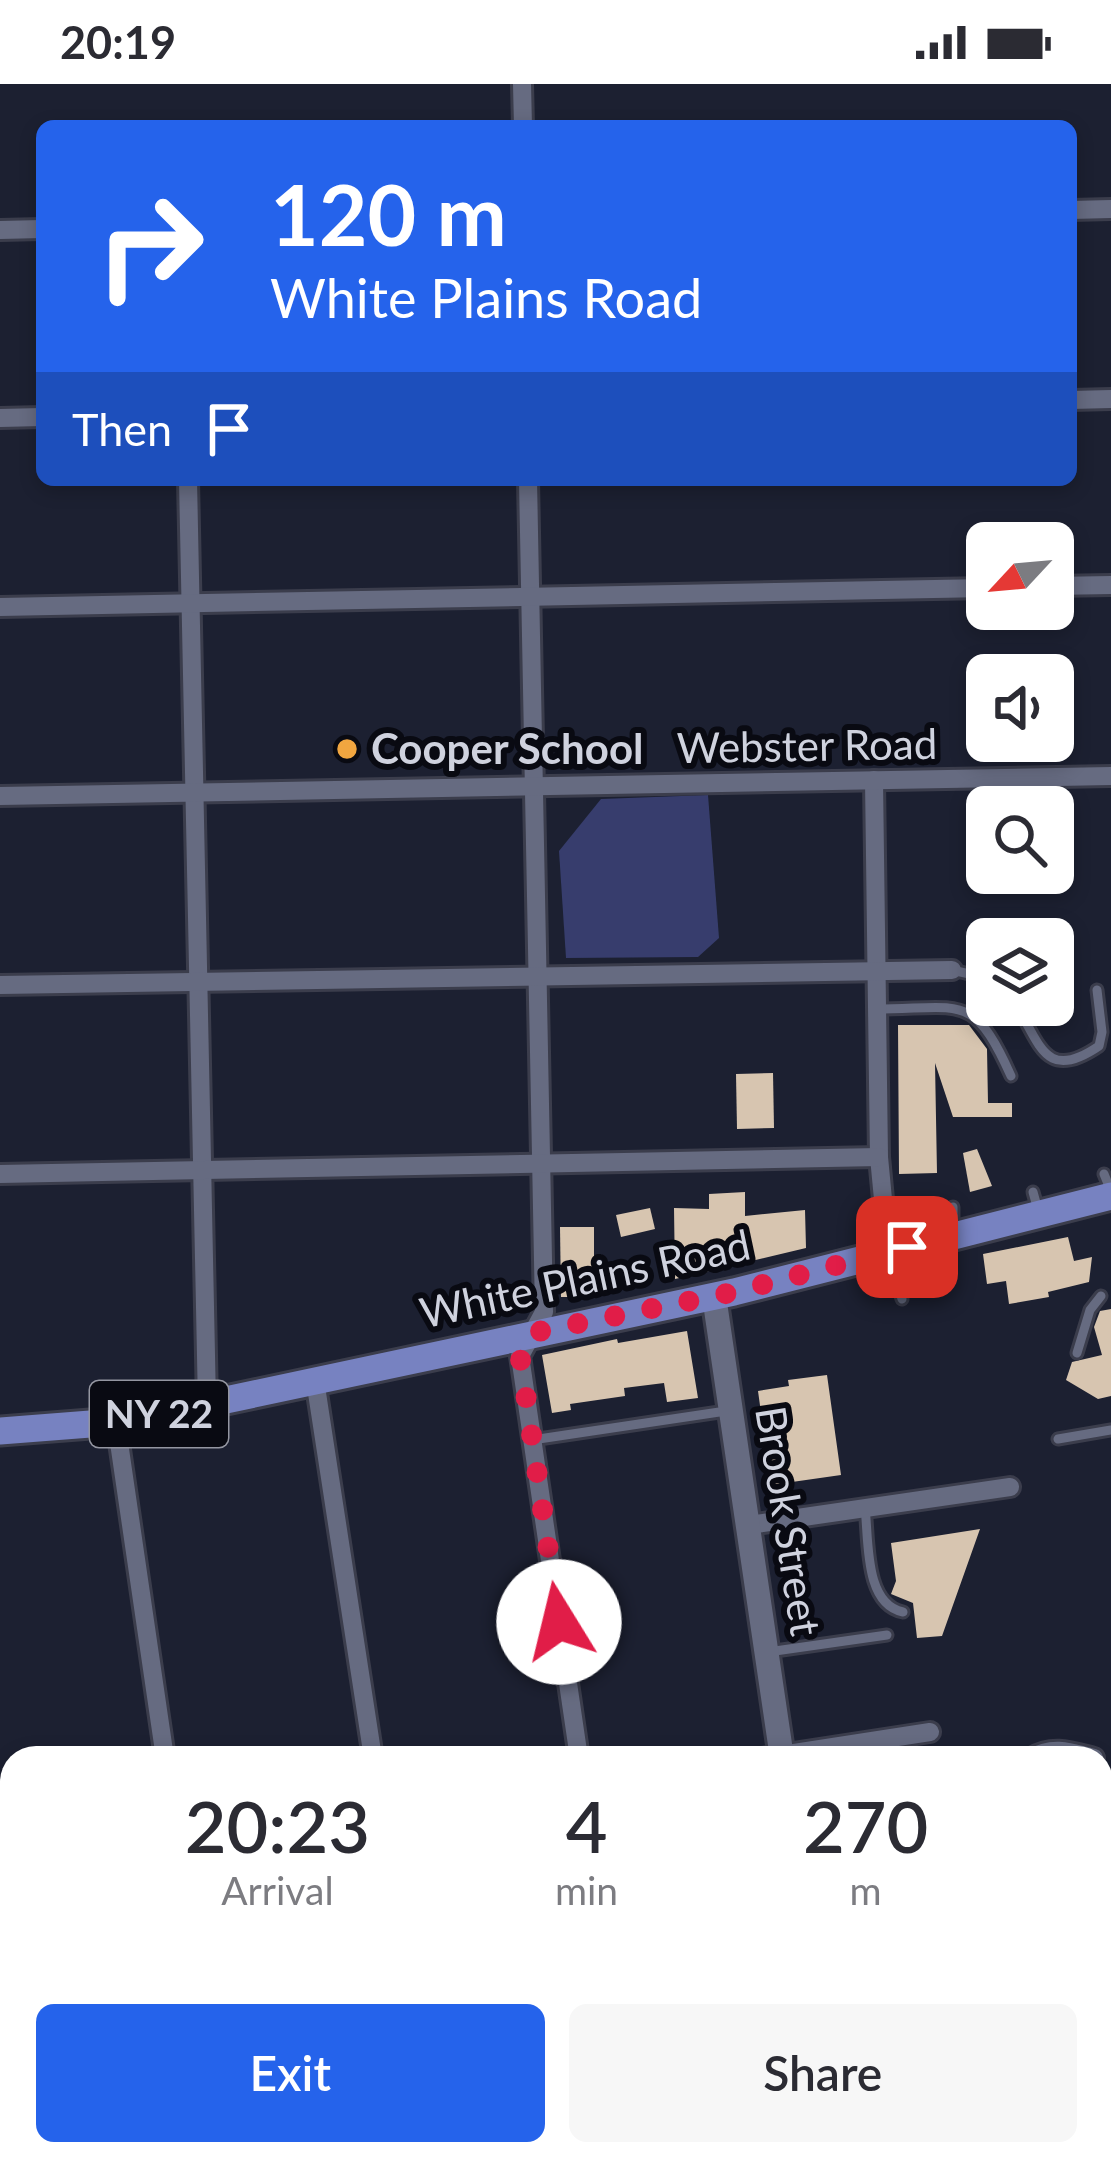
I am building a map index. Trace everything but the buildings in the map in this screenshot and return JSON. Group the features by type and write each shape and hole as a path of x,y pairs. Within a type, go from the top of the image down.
{"main road":[{"name":"White Plains Road","path":"0,1431 116,1422 714,1296 953,1236 1036,1203 1108,1187"}],"street":[{"path":"522,84 523,120"},
{"path":"1077,210 1111,209"},
{"path":"0,230 36,229"},
{"path":"1077,400 1111,399"},
{"path":"0,418 36,417"},
{"path":"188,486 207,1404"},
{"path":"528,486 544,1312 520,1356 577,1746"},
{"path":"1074,586 1111,585"},
{"path":"0,608 966,588"},
{"name":"Webster Road","path":"0,796 1111,776"},
{"path":"874,780 879,1157 888,1252"},
{"path":"0,985 952,970"},
{"path":"0,1174 879,1157"},
{"name":"Brook Street","path":"714,1296 768,1652 774,1746"},
{"path":"315,1380 371,1746"},
{"path":"116,1422 164,1746"},
{"path":"749,1525 1010,1487"},
{"path":"843,1746 930,1732"}],"lane":[{"path":"952,970 966,973"},
{"path":"1028,1026 1049,1059 1069,1059 1099,1046 1097,990"},
{"path":"876,1009 961,1009 979,1018 991,1032 1011,1076"},
{"path":"953,1207 953,1236"},
{"path":"888,1252 902,1298"},
{"path":"1077,1353 1090,1310 1101,1296"},
{"path":"532,1440 731,1411"},
{"path":"1058,1439 1111,1430"},
{"path":"865,1507 877,1593 886,1607 903,1612"},
{"path":"768,1652 887,1635"}],"shaded area":[{"path":"708,795 719,938 698,957 566,958 559,851 601,799"}],"place":[{"name":"Cooper School","path":"347,749"}],"route":[{"path":"559,1622 520,1356 536,1332 734,1292 907,1247"}]}
